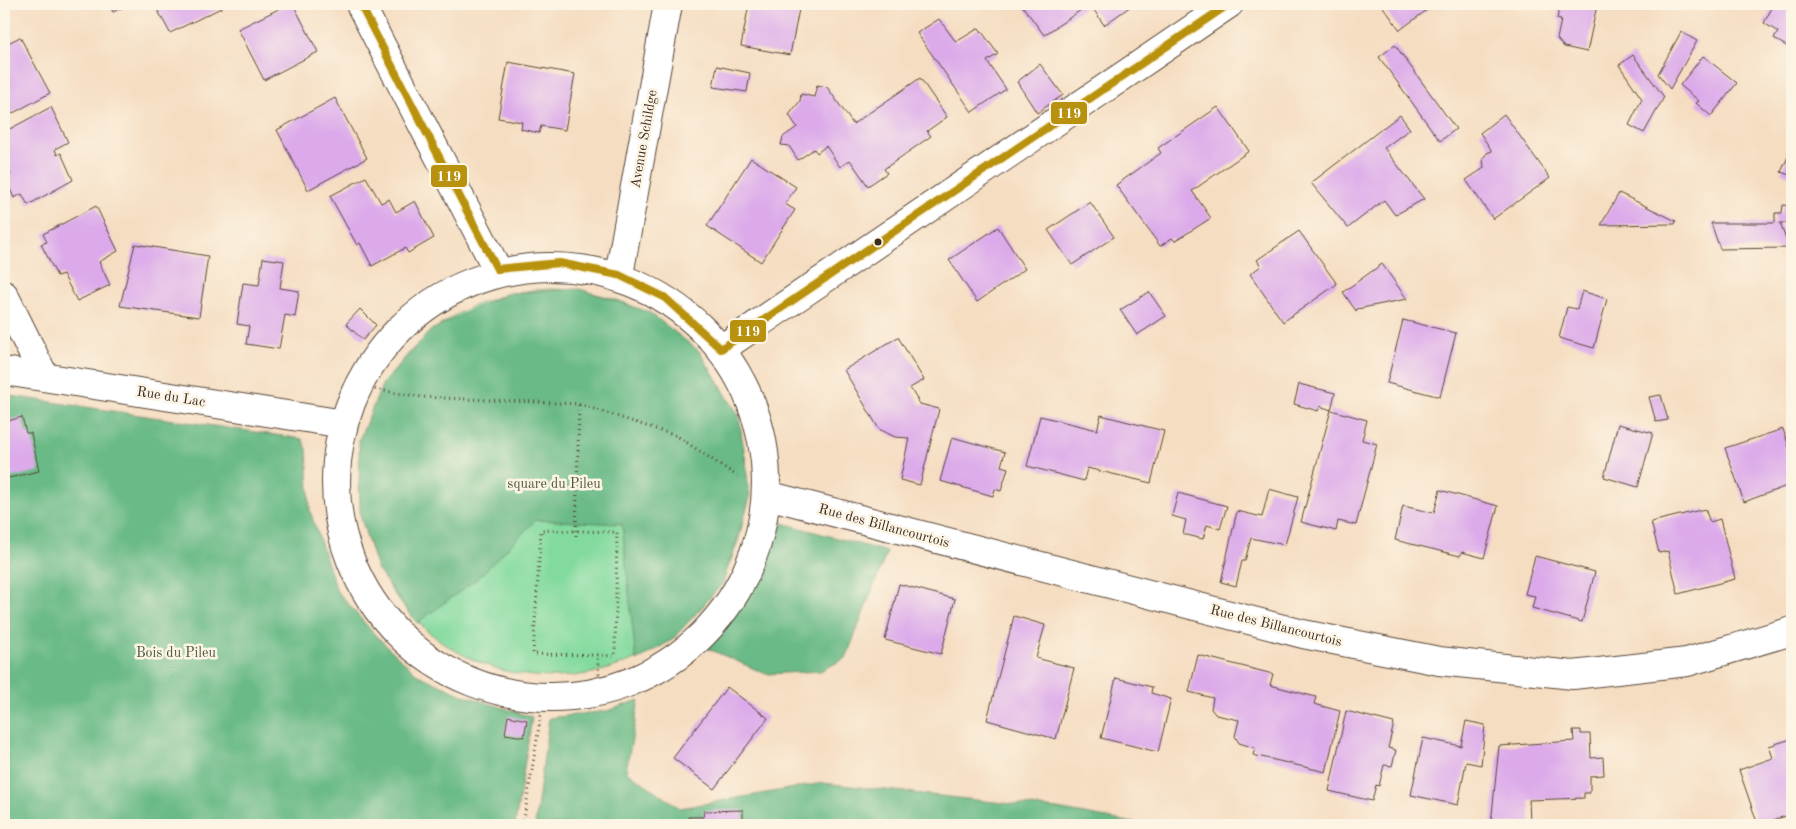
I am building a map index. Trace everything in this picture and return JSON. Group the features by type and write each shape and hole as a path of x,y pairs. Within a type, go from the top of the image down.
{"street":[{"path":"360,4 497,269"},
{"name":"Avenue Schildge","path":"619,275 668,4"},
{"path":"721,349 1229,4"},
{"path":"559,263 619,275 664,296 721,349 758,418 767,495 742,584 684,655 601,696 543,702 450,672 413,647 377,608 352,565 336,521 332,469 338,423 376,362 416,315 497,269 559,263"},
{"path":"4,295 44,376"},
{"name":"Rue du Lac","path":"4,371 338,423"},
{"name":"Rue des Billancourtois","path":"767,495 1303,634 1439,661 1573,675 1686,662 1792,631"}],"path":[{"path":"360,387 421,397 579,404 677,436 767,495"},
{"path":"576,536 579,404"},
{"path":"541,530 617,532 615,656 597,655 533,654 541,530"},
{"path":"597,655 601,696"},
{"path":"522,825 543,702"}],"green space":[{"name":"square du Pileu","path":"553,289 591,292 627,303 661,321 690,346 715,375 733,409 744,445 747,483 744,521 733,557 715,591 690,620 661,645 627,663 591,674 553,677 515,674 479,663 445,645 416,620 391,591 373,557 362,521 359,483 362,445 373,409 391,375 416,346 445,321 479,303 515,292"},
{"name":"square du Pileu","path":"580,289 649,312 699,351 739,416 750,498 723,583 672,640 636,661 622,524 536,520 478,578 417,623 377,569 360,515 359,440 383,383 431,330 508,293"},
{"name":"Bois du Pileu","path":"4,395 302,439 307,449 310,511 337,591 376,636 418,675 460,694 532,717 515,825 4,825"},
{"path":"768,519 887,552 846,658 820,671 766,674 700,645 748,590"},
{"path":"639,700 626,771 680,808 823,783 1057,809 1145,825 535,825 549,718 607,711"}],"building":[{"path":"109,4 130,4 113,12"},
{"path":"164,4 221,4 223,7 170,33 156,7"},
{"path":"289,4 293,4 318,52 264,80 238,29"},
{"path":"749,4 800,4 790,55 741,46"},
{"path":"1021,4 1090,4 1044,35"},
{"path":"1090,4 1134,4 1104,25"},
{"path":"1381,4 1435,4 1400,30"},
{"path":"1560,4 1597,5 1587,52 1564,47 1557,39 1561,20 1557,19"},
{"path":"1774,4 1792,4 1792,49 1774,39 1778,32 1764,23"},
{"path":"939,19 956,42 979,28 998,54 987,61 1006,89 972,112 917,33"},
{"path":"1681,32 1697,41 1670,89 1658,74"},
{"path":"20,37 50,93 4,118 4,45"},
{"path":"1395,45 1456,129 1440,141 1379,57"},
{"path":"1633,55 1664,97 1644,133 1629,125 1642,99 1619,65"},
{"path":"1703,56 1737,83 1711,116 1696,103 1699,101 1680,85"},
{"path":"508,62 575,74 565,130 541,126 539,133 521,129 522,122 498,118"},
{"path":"1040,64 1063,95 1037,113 1017,82"},
{"path":"717,66 750,73 747,92 713,87"},
{"path":"920,78 947,117 927,131 931,136 884,169 887,173 868,186 850,160 840,167 826,146 817,153 814,149 798,160 789,146 781,145 783,137 797,127 789,115 800,101 801,94 814,97 817,85 827,87 853,124"},
{"path":"335,98 367,158 308,190 277,130"},
{"path":"51,107 68,142 55,149 57,155 61,153 73,180 28,205 22,194 14,198 5,178 11,175 4,158 4,132"},
{"path":"1218,107 1249,151 1192,191 1211,218 1175,241 1172,238 1160,246 1116,185 1161,153 1158,148"},
{"path":"1504,114 1550,178 1493,219 1466,180 1484,168 1483,158 1492,151 1480,133"},
{"path":"1400,115 1410,129 1384,148 1424,199 1395,215 1384,200 1348,228 1311,183"},
{"path":"1792,148 1792,176 1781,172"},
{"path":"751,158 796,187 785,204 795,210 761,262 707,226"},
{"path":"366,177 381,203 389,199 396,212 415,201 434,238 408,253 405,248 372,266 360,243 357,245 330,196"},
{"path":"1619,193 1676,221 1675,224 1601,225"},
{"path":"1090,202 1114,237 1072,265 1048,230"},
{"path":"1783,205 1792,206 1792,223 1780,223 1789,248 1720,249 1711,223 1775,223 1775,213 1782,213"},
{"path":"96,206 118,251 99,262 110,285 77,301 63,274 57,276 41,244 47,242 43,234"},
{"path":"998,227 1025,269 977,302 949,260"},
{"path":"1299,231 1337,284 1283,322 1250,274 1261,266 1257,260"},
{"path":"135,244 208,256 199,317 120,306"},
{"path":"263,258 284,261 280,288 299,291 295,317 285,315 279,349 246,344 249,326 237,324 243,283 259,285"},
{"path":"1382,264 1407,299 1357,309 1356,311 1343,292"},
{"path":"1582,291 1607,299 1594,348 1559,338 1567,307 1577,309"},
{"path":"1149,292 1166,316 1137,335 1120,310"},
{"path":"360,309 376,325 363,340 346,324"},
{"path":"1403,320 1456,333 1440,397 1387,383"},
{"path":"898,337 924,380 910,388 920,404 939,409 920,485 900,480 909,438 895,437 879,429 844,370"},
{"path":"1299,384 1335,393 1331,410 1320,406 1318,411 1294,404"},
{"path":"1661,395 1668,420 1656,422 1649,397"},
{"path":"1331,410 1367,420 1362,440 1377,444 1356,525 1338,521 1336,531 1301,522"},
{"path":"1101,415 1164,431 1151,483 1087,468 1084,481 1027,466 1040,416 1097,430"},
{"path":"22,417 26,433 31,433 39,471 4,479 4,437 6,437 4,422"},
{"path":"1618,424 1653,433 1638,487 1604,477"},
{"path":"1783,429 1792,456 1792,484 1744,502 1725,448"},
{"path":"952,437 1005,452 1001,466 1008,468 1001,491 995,489 993,496 940,481"},
{"path":"1269,489 1298,497 1285,545 1251,538 1245,561 1242,561 1236,586 1221,582 1237,511 1262,517"},
{"path":"1440,490 1498,506 1484,558 1462,552 1460,556 1395,540 1403,506 1434,513"},
{"path":"1178,493 1227,506 1220,529 1207,525 1203,539 1183,534 1186,520 1172,516"},
{"path":"1705,509 1710,522 1720,519 1735,579 1678,594 1668,551 1659,553 1651,522"},
{"path":"1535,556 1595,572 1582,622 1532,608 1535,596 1525,594"},
{"path":"899,584 955,599 941,654 885,640"},
{"path":"1014,616 1045,625 1036,658 1074,668 1056,739 987,720"},
{"path":"1198,655 1273,674 1270,685 1316,697 1314,704 1340,711 1326,772 1253,755 1255,748 1239,743 1235,736 1239,720 1216,715 1211,709 1213,698 1189,692"},
{"path":"1116,678 1152,687 1151,693 1171,699 1158,752 1101,738"},
{"path":"727,687 768,718 714,789 673,758"},
{"path":"1346,711 1394,723 1388,748 1396,750 1392,766 1384,765 1379,786 1376,785 1372,801 1329,791"},
{"path":"508,716 527,720 524,737 505,734"},
{"path":"1466,721 1485,725 1481,765 1466,762 1458,805 1411,795 1423,738 1461,746"},
{"path":"1573,730 1581,730 1581,734 1590,734 1591,758 1603,757 1604,775 1590,776 1590,793 1584,793 1584,798 1529,800 1530,822 1491,824 1499,746 1574,741"},
{"path":"1791,739 1792,814 1758,825 1739,770 1773,758 1769,746"},
{"path":"743,810 743,825 688,825 688,817 703,817 704,811"}],"transit line":[{"name":"119","path":"360,4 497,269 559,263 619,275 664,297 721,349 1229,4"}]}
